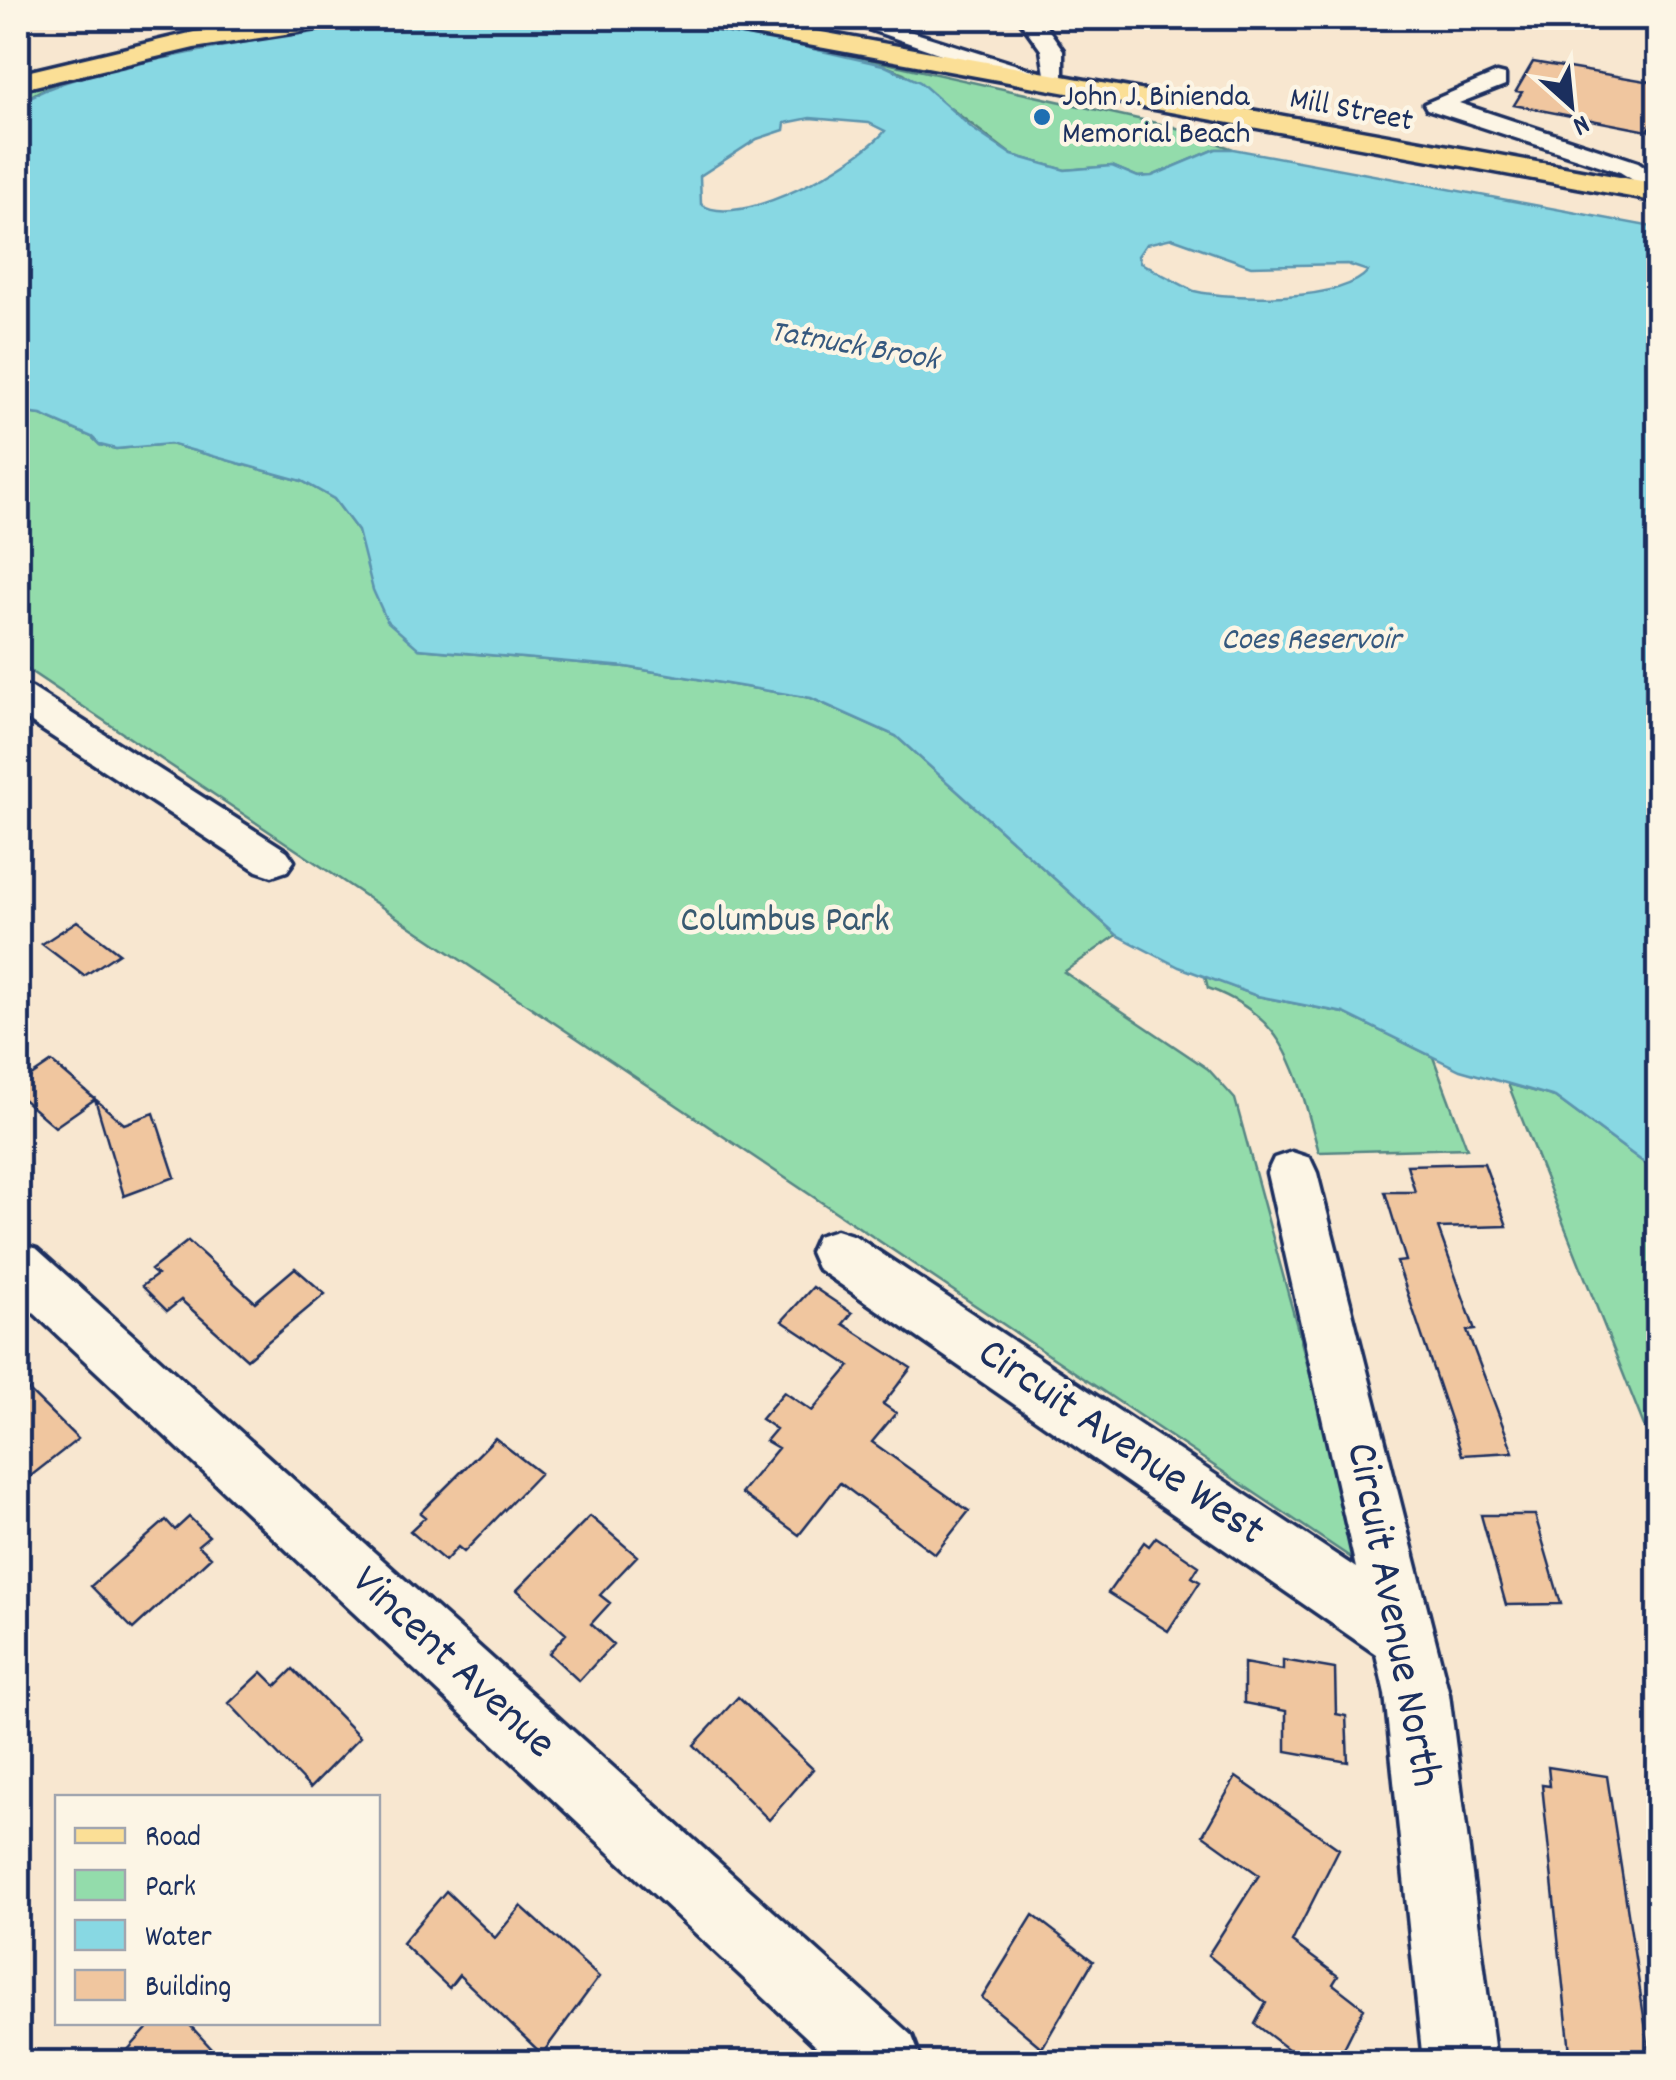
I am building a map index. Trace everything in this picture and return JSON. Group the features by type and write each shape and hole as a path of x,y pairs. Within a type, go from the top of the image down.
{"main road":[{"path":"18,82 194,40 298,20 337,18"},
{"name":"Mill Street","path":"705,18 852,31 1042,78 1656,195"},
{"name":"Mill Street","path":"852,31 1056,91 1656,195"}],"street":[{"path":"1029,18 1052,50 1042,78"},
{"path":"1497,80 1436,104 1630,166 1645,176 1656,195"},
{"path":"18,697 272,861"},
{"name":"Circuit Avenue North","path":"1292,1173 1417,1694 1460,2062"},
{"name":"Circuit Avenue West","path":"836,1252 1404,1636"},
{"name":"Vincent Avenue","path":"18,1265 886,2062"}],"green space":[{"path":"463,18 339,28 215,48 73,79 44,89 18,105 18,92 128,65 238,41 350,24 406,19"},
{"name":"John J. Binienda Memorial Beach","path":"547,18 635,18 738,30 1174,127 1233,149 1216,149 1152,176 1138,177 1112,166 1065,170 1012,155 904,73 883,65 723,31"},
{"name":"Columbus Park","path":"18,412 41,415 92,437 100,445 116,449 170,444 302,481 334,499 358,531 419,649 626,667 811,698 896,736 1117,935 1064,972 1208,1069 1235,1099 1362,1565 18,663"},
{"path":"1205,976 1257,996 1344,1013 1433,1057 1467,1148 1319,1152 1296,1075 1274,1033 1236,1001 1208,988"},
{"path":"1508,1084 1555,1097 1658,1173 1658,1461"}],"water":[{"name":"Coes Reservoir","path":"463,18 681,25 778,41 883,65 920,82 973,129 1012,155 1065,170 1112,166 1138,177 1152,176 1216,149 1233,149 1658,228 1658,1173 1555,1097 1460,1070 1344,1013 1257,996 1179,967 1117,935 896,736 811,698 626,667 419,649 387,621 373,590 358,531 334,499 302,481 170,444 116,449 100,445 92,437 41,415 18,412 21,102 89,75 198,51 311,31","holes":["810,118 869,123 885,131 850,159 797,190 742,209 718,210 701,204 700,176 757,139 784,130 785,123","1172,238 1251,266 1347,264 1368,271 1335,288 1286,296 1194,291 1140,262 1138,256 1146,244"]}],"building":[{"path":"1533,62 1658,83 1658,105 1648,131 1514,105 1522,92 1516,91"},
{"path":"77,921 119,953 84,976 42,944"},
{"path":"52,1062 95,1099 55,1127 18,1095 18,1085"},
{"path":"95,1099 124,1124 154,1113 175,1177 124,1196"},
{"path":"1484,1163 1507,1226 1438,1228 1475,1330 1467,1331 1513,1452 1462,1455 1397,1262 1406,1261 1385,1192 1415,1192 1407,1165"},
{"path":"188,1241 255,1302 295,1268 325,1294 247,1359 181,1300 167,1311 142,1286 157,1275 151,1270"},
{"path":"813,1287 852,1313 843,1324 911,1368 883,1404 896,1413 872,1442 969,1511 935,1554 840,1483 799,1535 741,1493 778,1448 766,1441 776,1429 761,1419 784,1392 812,1411 850,1366 782,1321"},
{"path":"18,1380 78,1439 18,1486"},
{"path":"495,1438 540,1473 464,1552 458,1547 445,1561 410,1531 425,1517 420,1513"},
{"path":"1481,1515 1535,1515 1561,1604 1506,1605"},
{"path":"590,1516 637,1556 600,1595 610,1603 591,1624 613,1644 579,1681 549,1653 566,1634 517,1590"},
{"path":"189,1517 209,1536 198,1545 211,1557 133,1629 91,1586 166,1520 175,1530"},
{"path":"1156,1537 1199,1566 1192,1577 1200,1582 1168,1631 1108,1593 1144,1542 1149,1546"},
{"path":"1283,1660 1335,1669 1336,1714 1346,1716 1348,1762 1286,1751 1286,1711 1244,1703 1244,1663 1283,1670"},
{"path":"293,1669 360,1737 310,1788 229,1703 262,1672 276,1686"},
{"path":"738,1697 813,1769 769,1820 694,1745"},
{"path":"1548,1767 1607,1776 1651,2062 1571,2062 1542,1785 1550,1786"},
{"path":"1236,1777 1339,1849 1292,1942 1338,1976 1333,1984 1364,2008 1337,2062 1305,2062 1255,2024 1266,2003 1208,1955 1259,1875 1203,1835"},
{"path":"446,1891 495,1938 521,1906 599,1977 542,2054 459,1975 449,1988 402,1943"},
{"path":"1033,1915 1093,1961 1042,2048 982,1998"},
{"path":"150,2025 190,2025 224,2062 117,2062"}],"place":[{"name":"John J. Binienda Memorial Beach","path":"1042,117"}],"water label":[{"name":"Tatnuck Brook","path":"854,348"}]}
